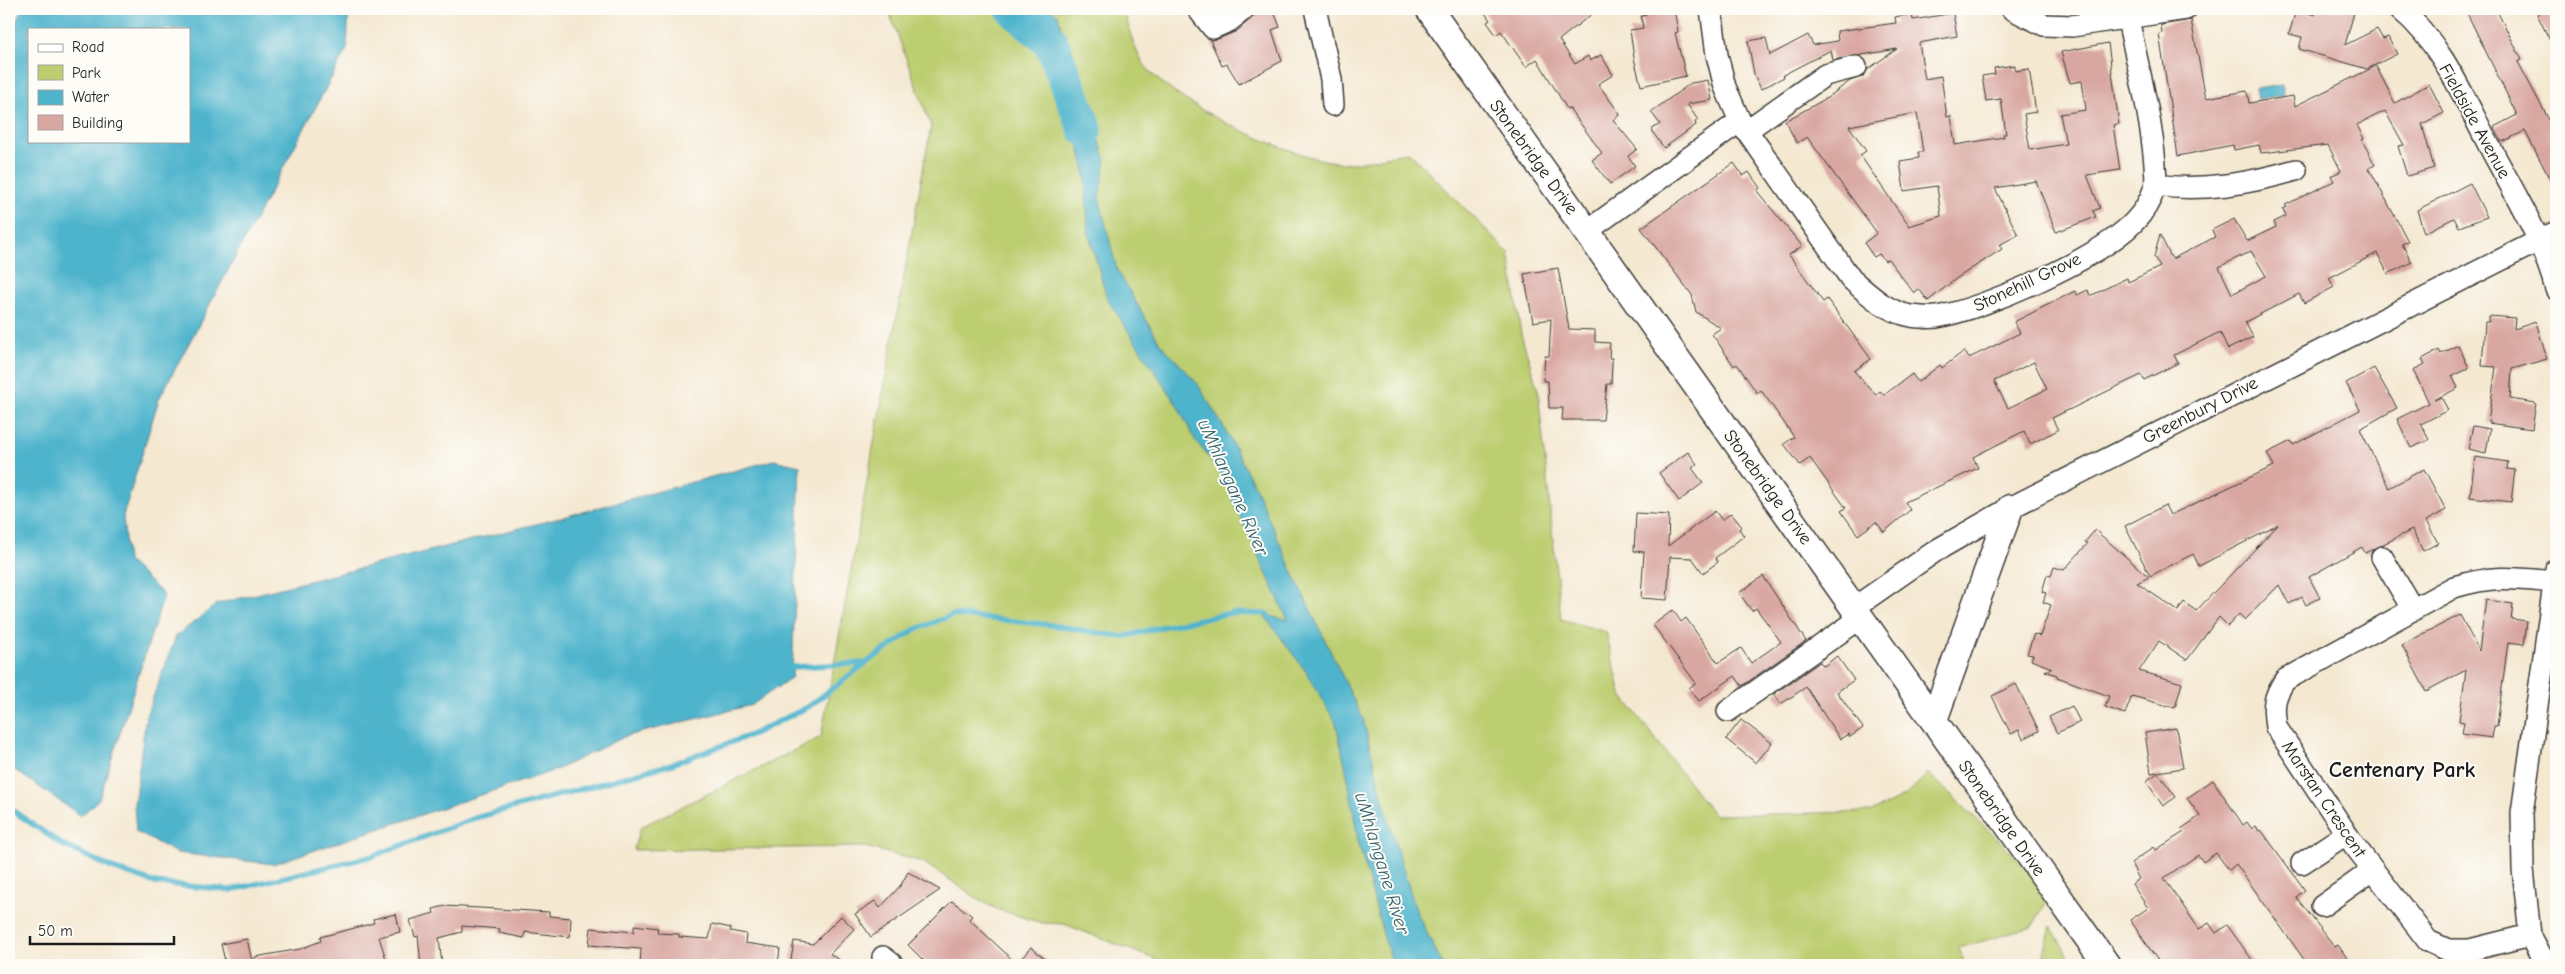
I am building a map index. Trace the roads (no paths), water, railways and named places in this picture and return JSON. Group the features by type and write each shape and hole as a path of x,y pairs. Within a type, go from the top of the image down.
{"street":[{"path":"1198,9 1213,28 1229,21 1244,9"},
{"path":"1315,9 1331,79 1333,105"},
{"name":"Stonebridge Drive","path":"1430,9 1859,612 2107,965"},
{"name":"Stonehill Grove","path":"1711,9 1717,55 1731,103 1743,126 1850,278 1868,295 1890,309 1909,316 1935,317 1967,309 2008,294 2060,269 2115,238 2135,221 2149,201 2156,185"},
{"path":"2012,9 2044,25 2072,26 2128,19 2182,9"},
{"name":"Fieldside Avenue","path":"2400,9 2416,23 2429,40 2548,236 2556,289"},
{"path":"2128,19 2153,147 2156,185 2183,188 2206,187 2272,177 2296,170"},
{"path":"1587,231 1743,126 1817,80 1834,72 1856,67"},
{"name":"Greenbury Drive","path":"1728,711 1859,612 1937,550 2010,508 2548,236"},
{"path":"1934,720 2010,508"},
{"path":"2382,557 2413,610"},
{"path":"2546,965 2530,935 2523,869 2522,813 2555,575"},
{"name":"Marstan Crescent","path":"2530,935 2470,950 2448,950 2428,941 2346,834 2276,727 2274,709 2276,694 2285,680 2454,587 2480,580 2503,577 2555,575"},
{"path":"2302,863 2346,834"},
{"path":"2322,906 2372,870"}],"water":[{"path":"22,9 349,9 347,49 159,399 123,516 127,560 164,595 99,799 81,816 9,766 9,37"},
{"path":"1016,9 1052,9 1058,15 1074,74 1106,160 1099,197 1117,270 1160,343 1197,383 1226,431 1255,487 1296,580 1363,719 1388,820 1417,913 1443,965 1394,965 1386,945 1358,841 1348,779 1336,723 1307,673 1264,615 1288,620 1218,469 1195,440 1177,405 1107,299 1088,231 1085,171 1076,135 1068,80 1051,49 1028,17"},
{"path":"2282,85 2283,95 2258,99 2256,89"},
{"path":"774,460 800,466 792,677 752,705 626,736 556,770 273,864 177,853 136,832 134,804 146,716 176,636 217,604 556,519"}],"waterway":[{"name":"uMhlangane River","path":"1013,9 1051,42 1085,129"},
{"path":"793,667 866,663 914,630 953,615 1051,625 1123,637 1161,627 1231,613 1267,614 1273,621"},
{"path":"9,808 61,844 112,868 155,883 231,890 373,856 475,818 672,764 751,735 808,707 866,663"}],"district":[{"name":"Centenary Park","path":"2402,769"}]}
